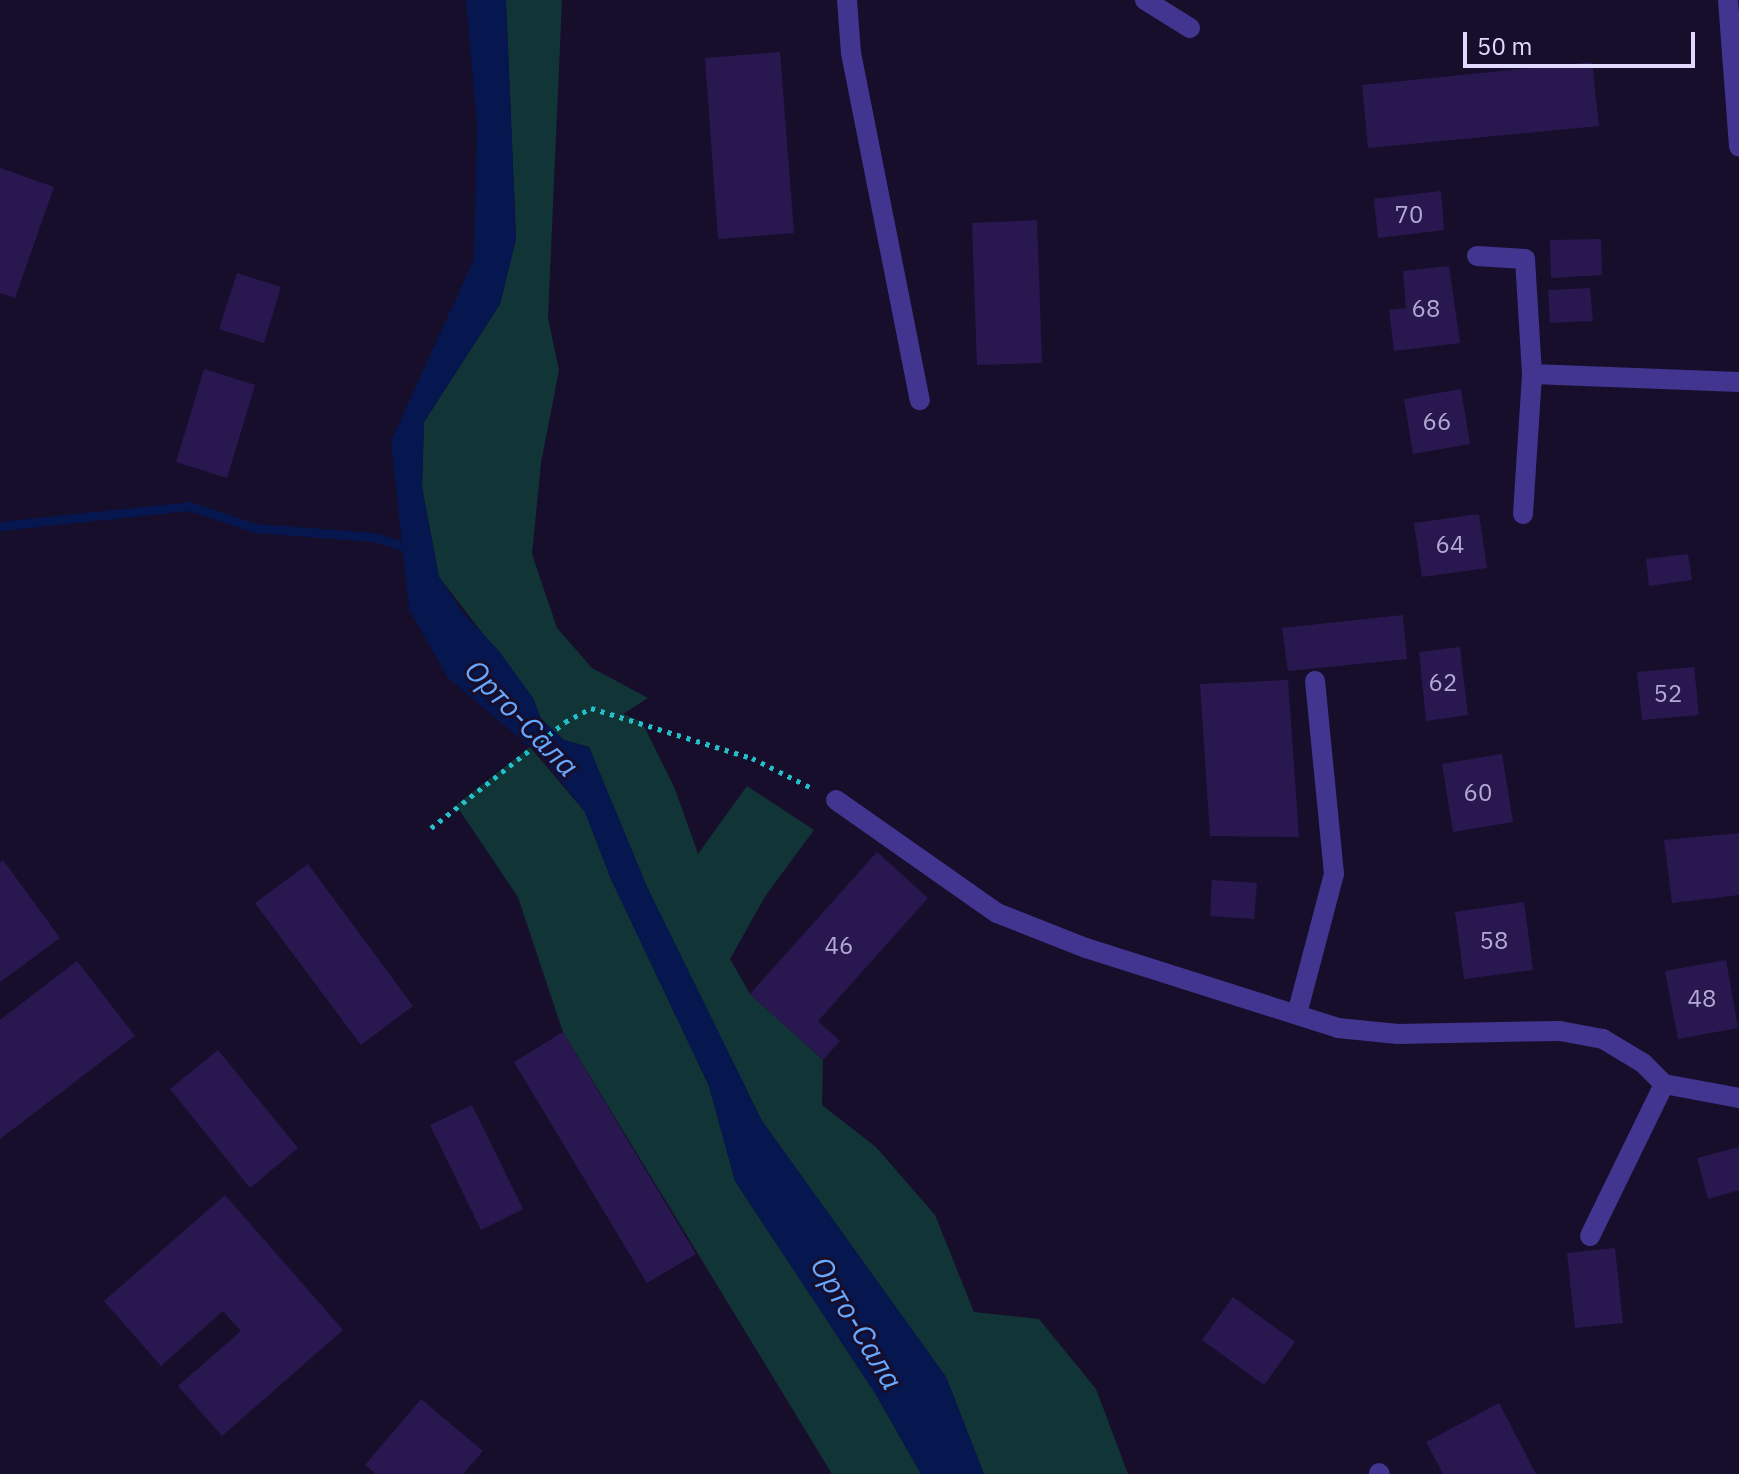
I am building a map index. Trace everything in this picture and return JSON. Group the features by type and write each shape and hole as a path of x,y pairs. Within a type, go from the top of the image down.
{"street":[{"path":"847,0 851,53 920,400"},
{"path":"1145,0 1190,28"},
{"path":"1728,0 1739,147"},
{"path":"1477,256 1525,259 1532,374 1523,514"},
{"path":"1532,374 1739,382"},
{"path":"1297,1014 1334,874 1315,681"},
{"path":"836,800 997,913 1184,981 1338,1028 1398,1034 1560,1031 1603,1039 1643,1063 1664,1084 1739,1098"},
{"path":"1590,1236 1664,1084"}],"path":[{"path":"431,828 512,761 565,722 591,708 622,714 752,758 836,800"}],"green space":[{"path":"506,0 562,0 548,318 559,370 541,463 532,554 557,628 592,668 648,698 623,714 642,722 675,789 698,854 747,786 814,830 766,895 730,959 750,994 823,1060 822,1105 876,1147 935,1215 974,1312 1039,1319 1096,1389 1128,1474 984,1474 946,1377 762,1121 647,887 589,747 564,740 541,719 533,698 439,577 422,487 424,422 500,304 516,239"},
{"path":"530,747 585,812 611,879 709,1086 735,1181 875,1393 921,1474 832,1474 563,1032 518,897 456,805"}],"water":[{"name":"Орто-Сала","path":"466,0 506,0 516,239 500,304 424,422 422,487 439,577 463,613 499,651 533,698 541,719 564,740 589,747 647,887 762,1121 946,1377 984,1474 921,1474 879,1399 735,1181 709,1086 611,879 585,812 541,756 448,678 409,609 391,441 474,259 477,124"}],"building":[{"path":"780,52 794,233 718,239 705,58"},
{"path":"1592,62 1599,126 1368,148 1362,85"},
{"path":"0,168 54,187 15,298 0,293"},
{"path":"1441,191 1444,230 1378,238 1374,199"},
{"path":"1037,220 1042,363 977,365 972,223"},
{"path":"1601,239 1602,275 1551,278 1550,240"},
{"path":"1449,266 1460,343 1394,351 1389,310 1406,308 1403,271"},
{"path":"237,273 281,287 264,343 219,329"},
{"path":"1590,288 1593,321 1550,323 1548,290"},
{"path":"204,369 255,385 227,478 176,462"},
{"path":"1461,389 1470,444 1413,454 1404,399"},
{"path":"1479,514 1487,568 1422,577 1414,523"},
{"path":"1688,554 1692,580 1649,586 1646,559"},
{"path":"1403,615 1407,659 1288,671 1282,628"},
{"path":"1460,647 1468,715 1426,721 1419,652"},
{"path":"1694,667 1699,715 1642,720 1637,672"},
{"path":"1288,680 1299,837 1210,836 1200,684"},
{"path":"1502,754 1513,822 1453,832 1442,764"},
{"path":"1739,833 1739,895 1672,903 1664,840"},
{"path":"877,852 928,898 818,1021 840,1041 823,1060 750,994"},
{"path":"3,860 60,938 0,982 0,862"},
{"path":"308,864 413,1006 361,1045 255,903"},
{"path":"1212,880 1257,883 1254,919 1210,916"},
{"path":"1524,902 1533,970 1464,979 1455,912"},
{"path":"1726,960 1738,1028 1678,1039 1665,971"},
{"path":"77,961 135,1036 0,1139 0,1020"},
{"path":"563,1032 696,1254 647,1283 514,1062"},
{"path":"218,1050 298,1148 250,1188 170,1089"},
{"path":"472,1105 523,1209 481,1230 430,1125"},
{"path":"1739,1147 1739,1190 1708,1199 1697,1158"},
{"path":"225,1195 343,1330 222,1436 178,1386 241,1331 223,1311 161,1366 104,1301"},
{"path":"1615,1248 1623,1323 1575,1328 1567,1253"},
{"path":"1233,1297 1295,1342 1264,1385 1202,1340"},
{"path":"421,1399 483,1451 463,1474 376,1474 365,1465"},
{"path":"1499,1403 1536,1474 1443,1474 1426,1442"}],"waterway":[{"path":"0,526 189,506 255,528 374,537 410,548"}]}
